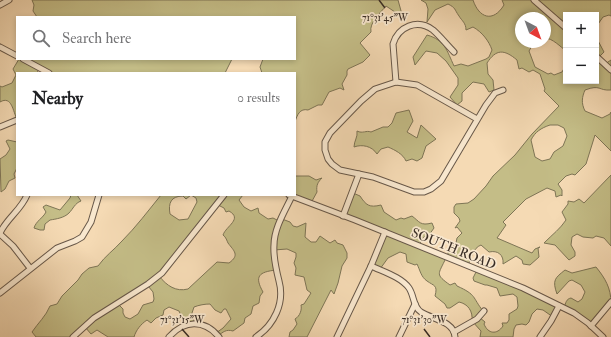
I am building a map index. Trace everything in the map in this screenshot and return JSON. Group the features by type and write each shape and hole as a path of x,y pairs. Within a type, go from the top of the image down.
{"street":[{"path":"0,5 9,0"},
{"path":"534,0 563,25"},
{"path":"396,82 392,50 395,38 404,28 415,24 426,26 432,29 454,52"},
{"path":"0,47 16,55"},
{"path":"599,59 611,70"},
{"path":"25,60 47,72"},
{"path":"477,119 416,85 396,82 382,86 370,92 333,129 325,142 325,147 327,156 332,164 340,170 373,177 414,192 424,192 441,181 477,119 495,94 503,90"},
{"path":"0,127 16,120"},
{"path":"344,216 359,174"},
{"path":"26,196 21,207 8,220 0,234 13,246 30,268"},
{"path":"0,293 57,248 82,237 91,222 99,196"},
{"path":"73,337 94,318 148,284 162,273 223,196"},
{"path":"256,337 270,325 278,310 280,288 274,254 274,242 277,230 291,196"},
{"name":"SOUTH ROAD","path":"291,196 523,288 574,314 603,337"},
{"path":"337,337 372,266 385,232"},
{"path":"372,266 402,281 410,290 415,304 420,312 444,323 454,334 477,319 484,311"},
{"path":"591,326 611,302"},
{"path":"399,337 415,304"},
{"path":"540,337 559,306"},
{"path":"169,337 177,328 193,324 208,327 219,337"}],"shaded area":[{"path":"32,0 398,0 403,18 401,19 395,12 386,6 373,22 371,32 360,43 370,55 363,62 348,69 347,75 342,84 344,90 340,88 329,92 322,105 301,111 296,120 296,72 262,72 260,67 263,60 296,60 296,16 36,16 33,11 34,5"},
{"path":"421,0 473,0 479,11 487,16 491,16 500,11 504,5 502,0 611,0 611,16 609,15 603,17 599,23 599,12 563,12 563,49 551,40 551,12 515,12 515,48 531,48 529,51 535,67 548,74 551,73 554,75 563,70 563,84 599,84 599,57 605,64 611,60 611,90 594,88 585,90 582,100 585,111 602,118 611,112 611,151 595,135 586,164 575,175 572,174 566,176 558,184 562,190 562,196 556,197 555,191 547,188 526,199 503,222 506,225 497,238 532,253 535,249 540,247 538,248 539,257 530,265 523,264 522,260 516,256 503,264 500,254 489,252 481,245 474,251 468,266 447,256 450,248 456,243 457,238 462,233 457,227 455,228 460,221 454,213 454,207 456,204 468,203 474,199 493,176 515,155 532,134 559,106 544,91 545,89 540,74 533,70 529,72 522,68 519,69 517,60 504,52 497,53 490,58 487,63 488,74 493,80 494,90 489,92 484,84 473,82 462,93 462,101 457,105 450,97 458,85 458,78 446,61 437,53 426,51 415,65 413,57 427,35 442,43 454,66 461,64 468,66 486,59 489,57 492,50 485,37 479,31 473,27 466,30 465,24 455,9 448,4 435,10 427,22 428,9 426,3","holes":["550,125 558,125 564,128 567,136 563,146 554,152 550,159 542,161 535,157 531,140 536,133 544,127"]},
{"path":"599,43 604,52 599,57"},
{"path":"18,60 232,60 226,72 46,72 39,69 38,72 16,72 16,75 13,69"},
{"path":"16,75 16,116 10,102 4,100 0,102 0,86 2,87 12,83"},
{"path":"409,110 413,121 407,132 417,138 421,125 436,139 426,146 422,158 417,161 412,159 406,161 401,154 388,147 381,149 377,154 367,146 354,147 357,131 371,132 383,127 388,127 392,123 396,113"},
{"path":"6,141 16,142 16,170 14,174 15,178 9,181 5,189 1,192 0,159 6,155 10,149"},
{"path":"611,175 611,246 604,238 596,236 593,238 583,237 577,234 572,237 571,245 575,252 575,256 569,260 555,245 544,243 566,220 562,212 568,204 568,201 574,202 579,199 584,203"},
{"path":"296,176 309,176 316,180 322,178 319,181 317,192 311,203 296,196"},
{"path":"353,193 360,196 368,205 381,205 384,212 396,220 412,216 423,224 432,223 434,228 429,235 424,237 419,246 446,258 439,274 440,276 450,285 455,283 457,286 471,294 483,311 479,317 485,322 484,324 488,330 493,332 498,331 503,326 502,323 507,323 509,320 509,314 517,309 517,297 513,294 500,296 497,288 474,281 473,278 477,270 559,306 553,317 543,310 537,309 532,314 526,325 516,325 513,337 480,337 481,331 472,321 471,311 467,306 459,302 450,308 447,308 445,304 435,296 436,288 423,278 417,264 415,265 407,262 406,254 400,252 388,258 380,269 373,266 385,233 345,217"},
{"path":"71,196 78,196 81,201 67,215 50,220 45,224 44,230 34,228 36,223 46,212 43,207 46,205 60,210"},
{"path":"160,196 179,196 173,199 170,203 170,214 179,220 188,219 197,202 196,198 193,196 242,196 239,200 244,207 251,211 258,208 259,213 268,219 273,218 281,222 282,219 297,227 306,223 305,237 311,242 316,242 320,236 330,243 335,240 337,243 343,245 347,253 347,258 342,266 334,294 331,290 307,337 289,337 290,332 297,324 295,319 300,313 301,305 304,304 311,293 307,290 304,277 295,275 296,268 294,263 296,253 287,249 274,250 276,270 266,272 260,276 259,282 263,292 260,296 259,303 253,306 251,314 245,318 244,323 233,331 223,332 218,336 216,333 231,319 226,309 224,309 221,313 208,304 194,307 192,313 194,324 185,325 179,311 169,307 164,310 163,315 156,318 151,323 147,320 143,323 137,330 134,337 108,337 97,330 91,334 85,327 74,337 36,337 32,332 50,306 57,304 62,296 89,268 98,266 132,230","holes":["218,205 224,208 226,212 229,211 234,217 234,220 223,235 235,253 234,258 229,263 217,262 188,289 176,289 165,283 159,276","148,286 153,292 153,302 143,305 138,314 130,319 125,317 123,309 118,304"]},
{"path":"183,196 190,196 186,199"},
{"path":"596,267 607,284 611,303 592,327 564,307 568,299 571,298 578,302 582,299 585,292 581,285 572,280 569,281 557,294 555,280 565,270 572,273"}]}
